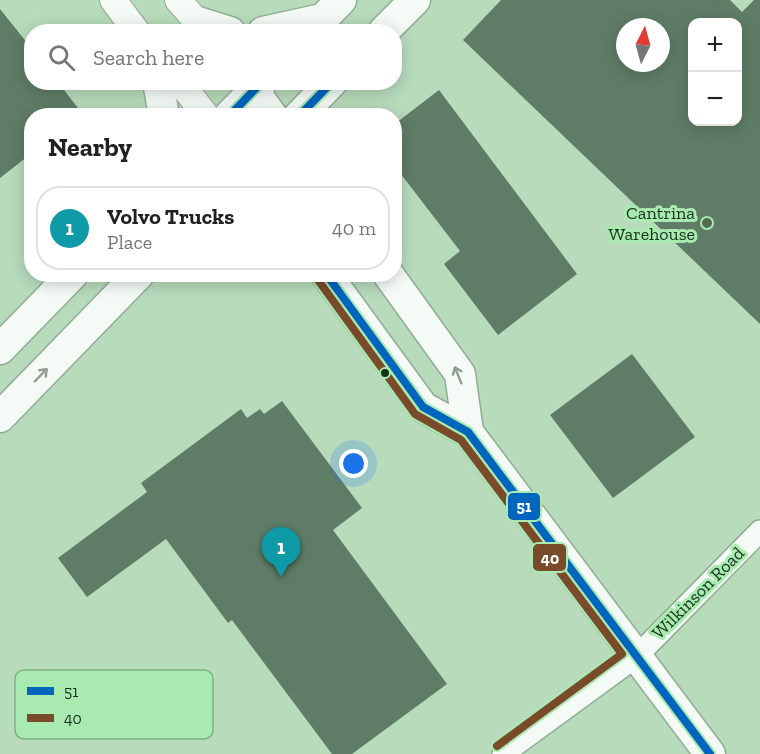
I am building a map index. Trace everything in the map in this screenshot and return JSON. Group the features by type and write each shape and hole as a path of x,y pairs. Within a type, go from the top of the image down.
{"main road":[{"path":"391,24 415,0"},
{"path":"296,24 324,17"},
{"path":"194,18 209,24"},
{"path":"159,90 163,108"},
{"path":"235,108 250,90"},
{"path":"257,90 267,108"},
{"path":"307,108 324,90"},
{"path":"0,349 65,282"},
{"path":"0,417 131,282"},
{"path":"332,282 423,407 468,432 710,754"},
{"path":"394,282 460,374 468,432"}],"street":[{"path":"113,0 131,24"},
{"path":"186,90 200,108"},
{"name":"Wilkinson Road","path":"503,754 637,656 760,531"}],"building":[{"name":"Cantrina Warehouse","path":"501,0 730,0 742,12 754,0 760,0 760,324 463,40"},
{"path":"0,9 24,39 24,90 64,90 78,108 24,108 24,159 0,178"},
{"path":"439,90 577,274 498,335 444,264 460,251 402,175 402,118"},
{"path":"632,354 695,437 613,498 550,415"},
{"path":"282,401 362,508 333,530 447,684 352,754 332,754 232,620 228,623 166,539 87,597 58,558 147,492 141,483 241,409 247,418 260,409 264,414"}],"transit line":[{"name":"51","path":"237,108 254,90"},
{"name":"51","path":"307,108 324,90"},
{"name":"40","path":"319,282 415,414 461,440 622,654 497,746"},
{"name":"51","path":"332,282 423,407 468,432 710,754"}],"place":[{"name":"Cantrina Warehouse","path":"707,223"},
{"name":"Volvo Trucks","path":"281,577"}]}
